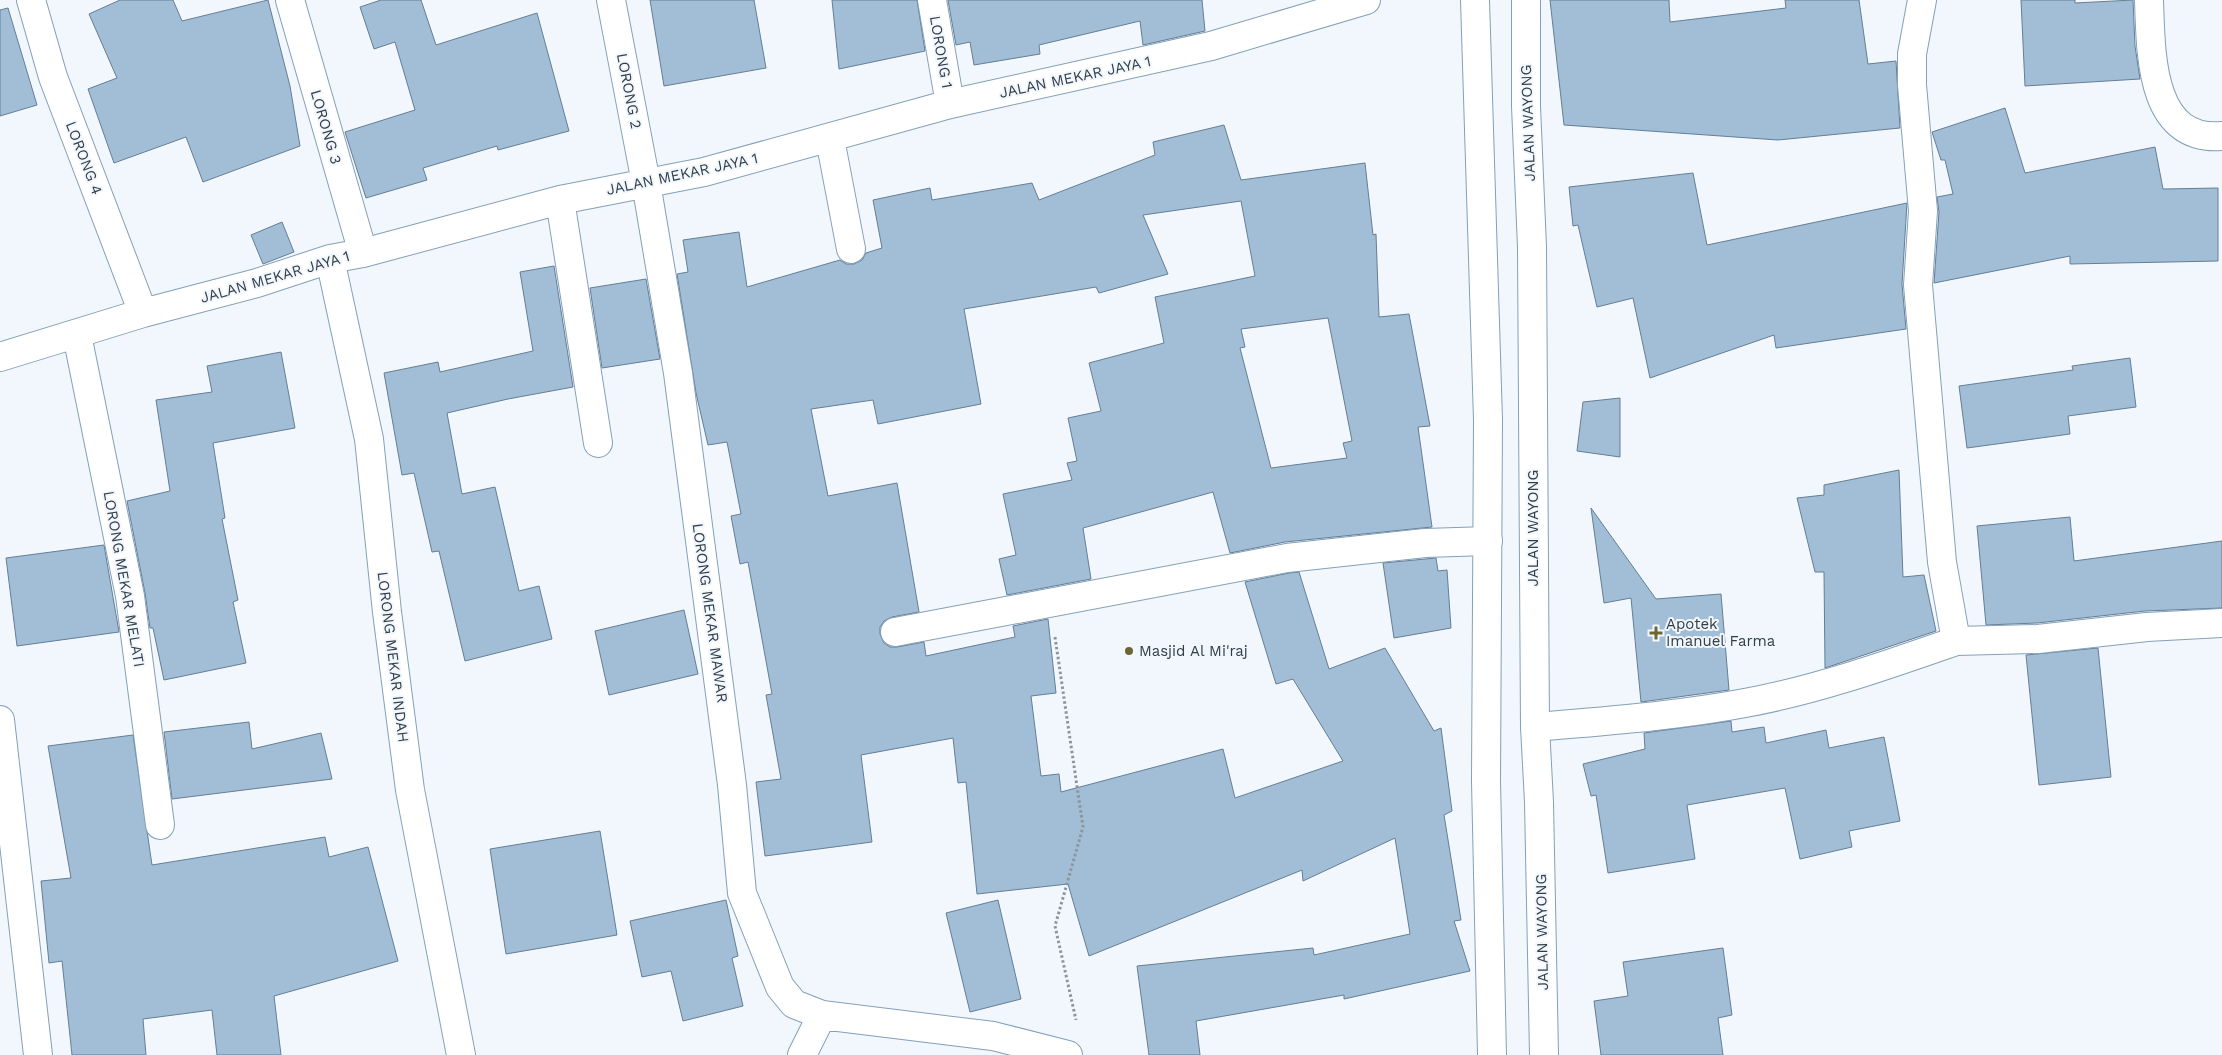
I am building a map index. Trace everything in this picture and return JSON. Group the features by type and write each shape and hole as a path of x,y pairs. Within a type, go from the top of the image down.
{"street":[{"name":"LORONG 4","path":"31,0 53,77 143,313"},
{"name":"LORONG 3","path":"290,0 363,253"},
{"name":"LORONG 2","path":"612,0 646,183"},
{"name":"LORONG 1","path":"932,0 950,104"},
{"name":"JALAN MEKAR JAYA 1","path":"0,357 143,313 257,283 330,258 363,253 560,200 704,172 830,139 950,104 1211,46 1366,0"},
{"path":"1475,0 1488,420 1486,781 1492,1055"},
{"name":"JALAN WAYONG","path":"1526,0 1526,106 1532,247 1535,727 1539,802 1544,1055"},
{"path":"1922,0 1912,54 1912,85 1923,211 1918,285 1942,562 1956,641"},
{"path":"2149,0 2151,52 2156,81 2166,110 2189,132 2208,137 2222,136"},
{"path":"830,139 851,250"},
{"name":"LORONG MEKAR MAWAR","path":"646,183 678,373 732,786 742,893 780,987 794,1004 822,1015 993,1036 1068,1055"},
{"path":"560,200 598,443"},
{"name":"LORONG MEKAR INDAH","path":"330,258 369,439 387,612 410,790 461,1055"},
{"name":"LORONG MEKAR MELATI","path":"76,335 130,596 160,825"},
{"path":"895,632 1052,604 1287,558 1425,543 1488,541"},
{"path":"1535,727 1631,718 1746,703 1813,687 1956,641 2038,639 2147,627 2222,623"},
{"path":"0,720 38,1055"},
{"path":"802,1055 822,1015"}],"path":[{"path":"1052,604 1056,656 1083,827 1055,926 1078,1027"}],"building":[{"path":"120,0 173,0 182,21 268,0 290,86 300,146 203,182 186,137 114,163 88,89 117,78 89,14"},
{"path":"381,0 421,0 436,45 537,13 569,131 498,150 497,146 423,168 427,180 366,198 345,132 415,110 395,42 374,49 360,7"},
{"path":"650,0 754,0 766,68 664,86"},
{"path":"832,0 917,0 925,51 839,69"},
{"path":"948,0 1202,0 1205,31 1143,45 1140,21 1039,45 1040,54 974,65 970,42 956,45"},
{"path":"1550,0 1669,0 1670,22 1786,8 1785,0 1859,0 1868,64 1896,61 1900,128 1778,140 1564,125"},
{"path":"2021,0 2075,0 2075,3 2133,0 2135,46 2140,79 2025,86"},
{"path":"8,8 37,105 0,116 0,10"},
{"path":"2005,108 2025,173 2155,147 2163,189 2218,188 2218,261 2070,264 2070,256 1934,283 1939,212 1937,197 1953,194 1945,160 1941,160 1932,132"},
{"path":"1224,125 1241,180 1365,163 1373,235 1376,234 1379,317 1409,314 1430,426 1418,427 1432,527 1285,542 1230,553 1213,492 1083,528 1091,579 1007,595 999,559 1016,555 1003,494 1072,480 1067,463 1077,461 1068,418 1101,411 1089,363 1164,343 1155,297 1255,276 1241,201 1143,215 1168,274 1099,293 1096,287 964,309 981,404 878,424 873,400 811,409 828,496 897,483 919,612 892,617 884,621 880,627 880,634 884,643 890,647 897,647 924,642 926,656 1015,637 1013,626 1048,619 1056,693 1031,696 1041,776 1059,774 1061,792 1223,749 1235,798 1343,761 1293,679 1276,684 1245,582 1289,573 1299,572 1329,669 1385,648 1434,731 1441,728 1452,811 1444,815 1461,920 1454,921 1470,971 1344,999 1344,995 1196,1021 1200,1055 1149,1055 1137,966 1313,948 1314,955 1410,934 1395,838 1303,881 1302,870 1089,956 1068,884 977,894 966,782 958,783 953,738 861,755 872,842 765,856 756,782 781,779 766,695 772,694 748,562 740,564 731,516 741,514 727,442 708,445 696,393 677,274 688,272 683,240 739,232 747,287 840,260 846,264 854,264 862,260 866,253 882,248 873,200 930,188 932,200 1032,183 1039,200 1155,155 1153,142","holes":["1328,318 1352,441 1343,443 1347,458 1271,468 1240,348 1245,347 1241,329"]},
{"path":"1693,173 1707,245 1907,203 1902,284 1906,329 1776,348 1774,335 1650,378 1633,298 1597,307 1578,225 1573,226 1569,187"},
{"path":"282,222 294,252 263,264 251,235"},
{"path":"554,266 573,387 447,413 462,494 495,487 519,591 539,586 552,639 465,661 439,551 432,552 414,473 402,475 384,373 438,362 440,372 533,351 520,272"},
{"path":"646,279 660,359 602,368 590,288"},
{"path":"281,352 295,428 213,443 225,518 222,519 238,600 233,602 246,663 164,680 153,628 150,628 127,501 170,491 156,400 212,392 207,366"},
{"path":"2130,358 2136,407 2068,416 2070,434 1967,448 1959,386 2073,370 2072,366"},
{"path":"1620,398 1620,457 1577,451 1583,402"},
{"path":"1899,470 1903,577 1924,575 1936,631 1825,668 1824,572 1815,572 1797,498 1824,495 1824,485"},
{"path":"1591,508 1656,599 1721,594 1729,690 1641,702 1631,598 1604,603"},
{"path":"2070,517 2074,561 2222,541 2222,608 2145,611 2037,623 1986,625 1977,526"},
{"path":"104,545 119,632 17,646 6,558"},
{"path":"1436,558 1438,571 1447,570 1451,628 1394,638 1383,563"},
{"path":"684,610 698,674 609,695 595,631"},
{"path":"2098,648 2111,777 2039,785 2026,655"},
{"path":"1731,721 1732,732 1764,727 1766,743 1826,730 1829,748 1884,737 1900,821 1849,831 1852,847 1800,859 1785,788 1687,805 1695,859 1608,873 1596,795 1591,796 1583,764 1645,749 1644,733"},
{"path":"249,722 252,749 321,733 332,779 172,799 164,732"},
{"path":"133,735 152,865 325,837 329,857 368,847 398,961 274,996 281,1055 217,1055 212,1010 143,1019 146,1055 72,1055 62,961 49,963 41,881 71,878 48,746"},
{"path":"600,831 617,935 506,954 490,849"},
{"path":"726,900 738,956 732,958 743,1006 683,1021 671,971 642,977 630,921"},
{"path":"998,900 1021,999 970,1012 946,913"},
{"path":"1723,948 1732,1015 1718,1018 1723,1055 1601,1055 1594,1001 1628,996 1623,962"}],"place":[{"name":"Apotek Imanuel Farma","path":"1656,633"},
{"name":"Masjid Al Mi'raj","path":"1129,651"}]}
